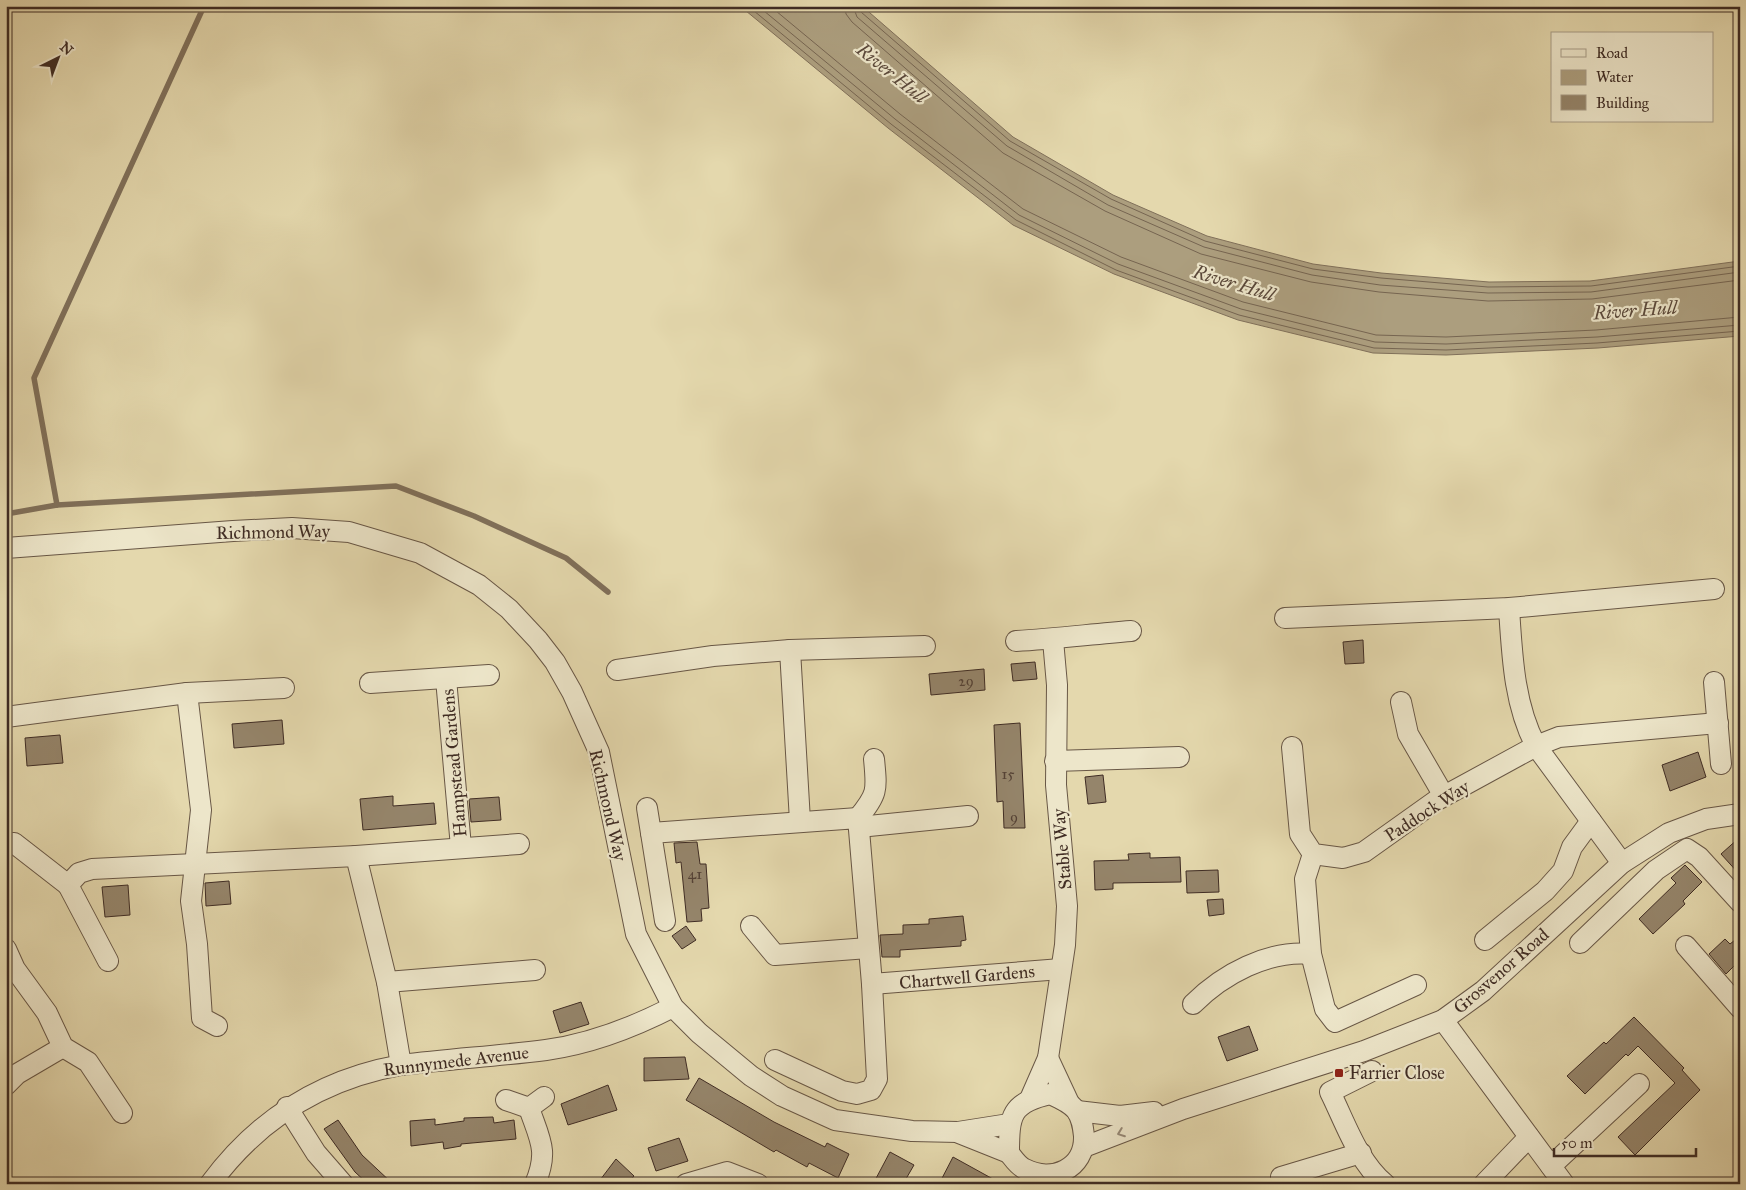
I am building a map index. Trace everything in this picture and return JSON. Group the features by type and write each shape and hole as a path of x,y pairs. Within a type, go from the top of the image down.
{"street":[{"name":"Richmond Way","path":"6,548 292,528 349,532 420,552 479,585 509,609 538,640 555,662 572,692 599,752 636,934 673,1007 720,1053 751,1076 808,1109 835,1120 873,1127 912,1131 958,1132 1009,1124"},
{"path":"1285,618 1451,612 1714,589"},
{"path":"1510,608 1512,666 1528,731 1536,746 1622,863"},
{"path":"1016,641 1053,640 1074,635 1131,632"},
{"name":"Stable Way","path":"1030,1098 1048,1058 1065,945 1067,906 1055,761 1057,685 1053,640"},
{"path":"617,670 713,656 790,650 924,646"},
{"path":"790,650 800,821"},
{"name":"Hampstead Gardens","path":"370,683 489,675"},
{"name":"Hampstead Gardens","path":"446,679 461,848"},
{"path":"1714,682 1721,764"},
{"path":"6,717 187,693 284,688"},
{"path":"187,693 201,810 191,901 197,944 202,1018 217,1026"},
{"path":"1401,702 1408,734 1444,796"},
{"name":"Paddock Way","path":"1313,854 1344,858 1364,852 1444,796 1536,746 1559,738 1718,723"},
{"path":"1292,747 1300,834 1313,854 1305,879 1311,954 1325,1009 1335,1022 1416,985"},
{"path":"1055,761 1179,757"},
{"path":"775,1060 850,1093 857,1094 871,1090 877,1079 872,984 858,823 873,800 876,783 874,759"},
{"path":"647,808 665,921"},
{"name":"Grosvenor Road","path":"1084,1147 1184,1109 1364,1051 1443,1020 1482,991 1622,863 1670,833 1706,819 1740,814"},
{"path":"651,833 800,821 858,823 968,816"},
{"path":"1485,940 1545,891 1563,870 1572,848 1591,821"},
{"path":"14,843 68,885 108,961"},
{"name":"Hampstead Gardens","path":"68,885 79,873 92,869 356,856 519,844"},
{"path":"1580,942 1656,870 1687,849 1698,857 1740,902"},
{"path":"356,856 387,982 401,1065"},
{"path":"751,926 775,955 868,948"},
{"path":"1686,946 1739,1007"},
{"path":"6,949 15,969 47,1013 63,1047 88,1062 122,1113"},
{"path":"1193,1004 1209,988 1229,975 1247,967 1294,952 1311,954"},
{"name":"Chartwell Gardens","path":"872,984 1061,969"},
{"path":"387,982 535,970"},
{"name":"Runnymede Avenue","path":"210,1184 232,1155 258,1130 287,1107 332,1085 381,1069 401,1065 548,1050 640,1024 673,1007"},
{"path":"1443,1020 1564,1184"},
{"path":"6,1085 17,1074 63,1047"},
{"path":"1048,1058 1083,1125 1084,1147 1079,1159 1060,1178 1026,1176 1008,1152 1009,1124 1017,1109 1030,1098 1050,1094 1072,1107"},
{"path":"1372,1072 1330,1092 1361,1154 1377,1178 1384,1184"},
{"path":"1551,1166 1639,1084"},
{"path":"506,1100 537,1102 544,1148 541,1169 535,1184"},
{"path":"287,1107 316,1153 343,1184"},
{"name":"Grosvenor Road","path":"1072,1107 1120,1116 1184,1109"},
{"name":"Richmond Way","path":"958,1132 1008,1152"},
{"path":"1484,1184 1529,1137"},
{"path":"1281,1177 1361,1154"},
{"path":"686,1184 727,1172 758,1184"}],"water":[{"name":"River Hull","path":"740,6 862,6 1013,137 1113,195 1207,236 1313,264 1381,273 1489,282 1590,281 1740,261 1740,336 1598,348 1446,355 1373,353 1238,320 1114,274 1013,225 888,128"}],"building":[{"path":"1363,640 1364,663 1345,664 1343,642"},
{"path":"1035,662 1037,679 1013,681 1011,664"},
{"path":"984,669 985,690 931,695 929,674"},
{"path":"282,720 284,744 234,748 232,724"},
{"path":"1020,723 1025,828 1004,828 1003,801 997,802 994,725"},
{"path":"60,735 63,763 27,766 25,738"},
{"path":"1698,752 1706,777 1670,791 1662,765"},
{"path":"1103,775 1106,802 1088,804 1085,777"},
{"path":"393,796 393,806 434,803 436,824 363,830 360,799"},
{"path":"499,797 501,820 471,822 469,799"},
{"path":"1740,837 1740,875 1721,854"},
{"path":"697,842 700,864 706,864 709,908 701,909 702,921 687,922 681,862 676,863 674,843"},
{"path":"1150,853 1150,858 1180,857 1181,882 1113,883 1113,889 1095,890 1094,861 1129,860 1128,854"},
{"path":"1685,865 1702,882 1683,901 1685,904 1653,934 1639,919 1676,883 1671,878"},
{"path":"1218,870 1219,892 1187,893 1186,871"},
{"path":"229,881 231,904 206,906 205,883"},
{"path":"128,885 130,915 105,917 102,887"},
{"path":"1223,899 1224,914 1209,916 1207,900"},
{"path":"963,916 966,940 961,941 961,946 900,950 900,957 882,957 880,935 903,934 903,925 929,924 929,919"},
{"path":"686,926 696,940 682,949 672,936"},
{"path":"1740,936 1740,960 1726,974 1709,954 1725,939 1730,944"},
{"path":"581,1002 589,1024 560,1033 553,1011"},
{"path":"1634,1017 1684,1068 1682,1070 1700,1090 1635,1155 1618,1137 1675,1083 1638,1046 1628,1056 1626,1054 1585,1094 1567,1076 1604,1042 1606,1044"},
{"path":"1249,1026 1258,1050 1227,1061 1218,1037"},
{"path":"685,1057 689,1079 644,1081 644,1058"},
{"path":"699,1078 774,1122 825,1147 827,1143 849,1154 838,1178 809,1163 807,1167 776,1150 774,1152 686,1100"},
{"path":"608,1085 617,1110 568,1125 561,1104"},
{"path":"493,1117 494,1123 514,1120 516,1139 461,1144 461,1146 444,1149 443,1142 411,1146 410,1121 435,1119 435,1125 464,1121 464,1118"},
{"path":"338,1120 362,1155 393,1184 368,1184 355,1172 324,1129"},
{"path":"679,1138 688,1161 656,1171 648,1148"},
{"path":"890,1152 914,1165 903,1184 873,1184"},
{"path":"953,1157 1002,1184 939,1184"},
{"path":"616,1159 634,1176 627,1184 597,1184"}],"waterway":[{"path":"57,505 34,378 204,6"},
{"path":"6,514 57,505 396,486 474,516 566,558 608,592"}],"place":[{"name":"Farrier Close","path":"1339,1073"}]}
